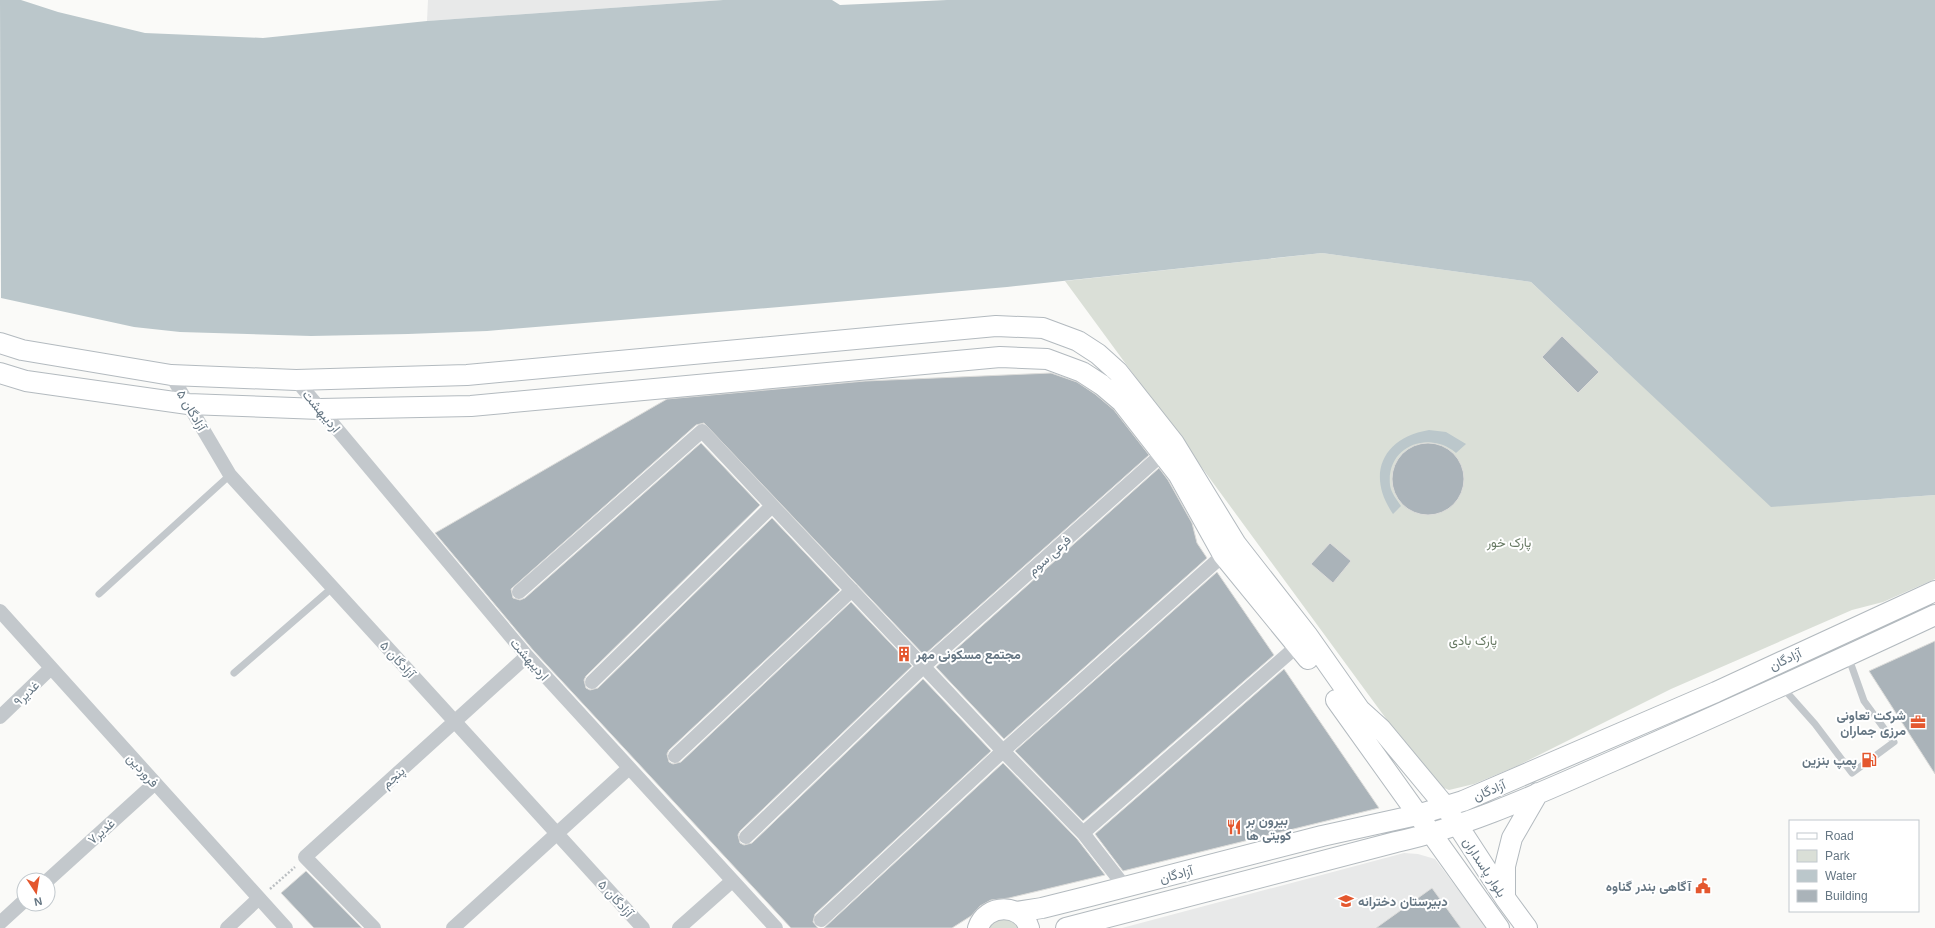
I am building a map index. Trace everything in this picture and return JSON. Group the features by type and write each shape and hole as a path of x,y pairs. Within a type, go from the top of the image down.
{"street":[{"path":"0,343 22,350 171,376 296,380 467,376 996,326 1044,328 1078,342 1098,354 1118,372 1174,443 1230,549"},
{"path":"0,372 26,381 188,404 320,409 471,406 1000,357 1047,359 1082,372 1102,385 1122,402 1178,474 1230,549 1303,641 1083,833"},
{"name":"آزادگان ۵","path":"171,376 230,475 643,928"},
{"name":"اردیبهشت","path":"296,380 527,656 776,928"},
{"path":"519,592 702,431 1003,751 1083,833 1125,887"},
{"name":"فرعی سوم","path":"746,837 924,666 1174,443"},
{"path":"592,682 772,506"},
{"path":"821,920 1003,751 1230,549"},
{"path":"676,756 852,590"},
{"name":"آزادگان","path":"976,926 992,911 1000,909 1016,912 1042,908 1322,836 1417,815 1463,801 1716,692 1935,591"},
{"name":"فروردین","path":"0,611 286,928"},
{"name":"آزادگان","path":"1066,928 1431,834 1538,793 1782,686 1935,615"},
{"name":"بلوار پاسداران","path":"1303,641 1360,710 1381,729 1445,806 1505,898 1527,928"},
{"name":"بلوار پاسداران","path":"1303,641 1417,815 1499,928"},
{"name":"پنجم","path":"305,858 527,656"},
{"name":"غدیر۹","path":"0,717 51,668"},
{"path":"453,928 629,768"},
{"name":"غدیر۷","path":"56,873 155,783"},
{"path":"1505,898 1506,866 1512,838 1538,793"},
{"path":"305,858 374,928"},
{"path":"679,928 732,881"},
{"path":"227,928 259,898"},
{"path":"0,923 16,909"},
{"path":"1016,912 1023,916 1029,928"}],"lane":[{"path":"99,594 230,475"},
{"path":"234,673 333,587"},
{"path":"1782,686 1815,724 1852,773 1894,742 1864,701 1848,655"}],"path":[{"path":"259,898 305,858"}],"shaded area":[{"path":"428,0 723,0 427,21"},
{"name":"دبیرستان دخترانه","path":"1404,853 1418,854 1435,859 1487,928 1122,928"}],"green space":[{"name":"پارک خور","path":"1322,253 1531,282 1612,358 1840,502 1935,495 1935,579 1883,602 1852,610 1671,689 1517,766 1474,784 1449,790 1434,784 1065,281"},
{"path":"1002,912 1025,928 982,928"}],"water":[{"path":"0,0 21,0 58,12 145,33 263,38 427,21 723,0 832,0 840,5 947,0 1935,0 1935,495 1771,507 1531,282 1322,253 1007,287 487,331 408,334 311,336 180,332 134,327 1,298"},
{"path":"1429,430 1446,432 1466,444 1456,453 1445,446 1434,443 1422,443 1411,446 1402,452 1395,460 1391,471 1390,485 1394,496 1401,506 1393,514 1385,500 1381,486 1380,472 1383,460 1390,450 1400,441 1413,434"},
{"path":"1434,463 1443,468 1447,474 1447,488 1443,494 1434,499 1426,499 1417,494 1413,488 1412,477 1417,468 1423,464"}],"building":[{"path":"1562,336 1599,372 1578,393 1542,357"},
{"path":"1051,373 1077,382 1095,394 1114,410 1149,455 924,655 704,423 696,425 511,589 513,598 520,600 525,598 701,443 760,505 586,676 584,680 586,688 590,690 598,688 772,518 840,590 669,750 667,754 669,762 673,764 681,762 851,602 912,666 740,831 738,835 740,843 744,845 752,843 923,679 991,751 815,914 813,922 818,928 791,928 533,650 435,533 667,399 865,381"},
{"path":"1428,443 1442,446 1454,453 1461,465 1464,479 1461,493 1454,505 1442,512 1428,515 1414,512 1402,505 1395,493 1392,479 1395,465 1402,453 1414,446"},
{"path":"1159,468 1168,480 1192,523 1197,543 1207,558 1004,739 936,667"},
{"path":"1330,543 1351,561 1333,583 1311,564"},
{"path":"1217,572 1274,655 1083,821 1015,751"},
{"name":"شرکت تعاونی مرزی جماران","path":"1935,641 1935,774 1869,671"},
{"path":"1284,669 1379,808 1123,871 1095,834"},
{"path":"1003,763 1077,839 1105,875 1009,898 991,900 980,906 971,916 952,928 824,928"},
{"path":"306,871 362,928 314,928 281,893"},
{"path":"1432,888 1461,928 1376,928"}],"place":[{"name":"مجتمع مسکونی مهر","path":"904,654"},
{"name":"شرکت تعاونی مرزی جماران","path":"1918,722"},
{"name":"پمپ بنزین","path":"1869,760"},
{"name":"بیرون بر کویتی ها","path":"1234,827"},
{"name":"آگاهی بندر گناوه","path":"1703,886"},
{"name":"دبیرستان دخترانه","path":"1346,901"}],"park label":[{"name":"پارک بادی","path":"1473,640"}]}
